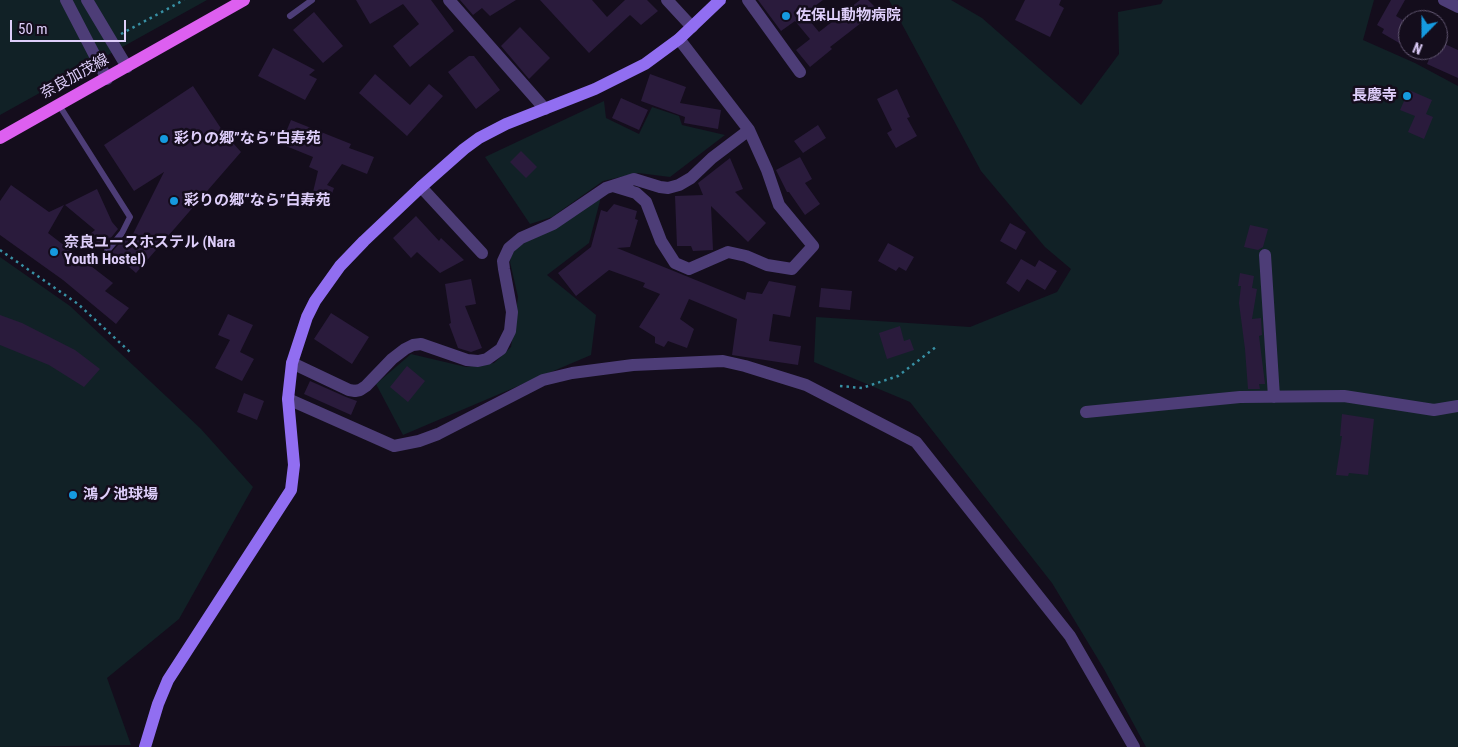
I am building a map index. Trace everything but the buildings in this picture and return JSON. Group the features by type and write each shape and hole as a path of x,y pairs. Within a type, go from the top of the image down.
{"main road":[{"name":"奈良加茂線","path":"0,138 244,0"}],"street":[{"path":"66,0 107,79"},
{"path":"87,0 127,67"},
{"path":"450,0 545,109"},
{"path":"667,0 692,27"},
{"path":"145,747 158,704 168,680 291,490 294,465 288,399 292,362 307,317 327,284 364,241 464,149 506,124 595,89 645,64 679,39 720,0"},
{"path":"748,0 800,72"},
{"path":"1444,0 1458,7"},
{"path":"612,186 636,192 646,202 662,241 675,263 689,269 728,252 746,256 767,265 792,269 813,246 779,205 767,170 749,130 679,39"},
{"path":"292,362 355,391 366,386 405,348 413,345 421,344 467,360 487,360 501,349 510,331 512,312 504,269 504,260 509,248 521,238 553,224 590,197 606,188 634,180 660,188 679,185 691,178 712,158 749,130"},
{"path":"421,187 482,253"},
{"path":"1265,255 1274,397"},
{"path":"288,399 394,446 419,441 438,434 543,380 572,373 633,365 723,362 746,366 806,385 916,442 1070,636 1134,747"},
{"path":"1086,412 1240,398 1274,397 1344,396 1434,410 1458,406"}],"lane":[{"path":"290,16 312,0"},
{"path":"59,105 130,217 122,233 107,251"}],"path":[{"path":"120,34 184,0"},
{"path":"0,250 78,304 130,352"},
{"path":"834,386 862,388 898,376 936,346"}],"shaded area":[{"path":"0,0 207,0 0,115"},
{"path":"889,0 951,0 982,18 1081,105 1119,54 1118,12 1161,4 1163,0 1374,0 1363,40 1398,55 1398,60 1408,60 1458,86 1458,747 1146,747 1104,669 1052,583 910,402 814,362 816,317 970,327 1057,292 1071,269 1045,247 981,171"},
{"path":"604,101 606,118 639,134 652,107 679,116 682,125 725,135 670,177 638,173 603,181 552,217 530,224 485,157"},
{"path":"601,197 589,243 547,275 596,315 591,355 403,435 376,384 411,354 466,367 494,363 511,347 518,297 510,262 512,252 522,244"},
{"path":"0,257 70,306 201,429 253,487 179,619 107,678 131,745 0,747"}],"place":[{"name":"佐保山動物病院","path":"786,16"},
{"name":"長慶寺","path":"1407,96"},
{"name":"彩りの郷”なら”白寿苑","path":"164,139"},
{"name":"彩りの郷“なら”白寿苑","path":"174,201"},
{"name":"奈良ユースホステル (Nara Youth Hostel)","path":"54,252"},
{"name":"鴻ノ池球場","path":"73,495"}]}
